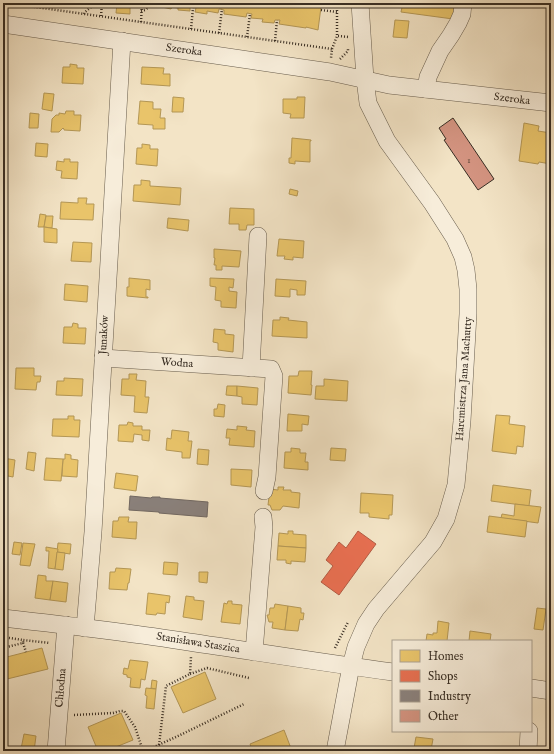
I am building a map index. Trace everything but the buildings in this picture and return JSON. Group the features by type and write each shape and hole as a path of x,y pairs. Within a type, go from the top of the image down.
{"street":[{"name":"Harcmistrza Jana Machutty","path":"335,751 351,666 356,647 366,624 376,609 433,542 446,519 456,484 462,421 468,314 466,270 463,257 455,239 432,203 387,141 368,103 360,3"},
{"path":"426,89 428,76 440,51 458,24 462,14 463,3"},
{"name":"Szeroka","path":"3,24 330,72 389,85 551,103"},
{"name":"Junaków","path":"85,628 93,532 122,41"},
{"path":"251,368 258,236"},
{"name":"Wodna","path":"103,358 271,369 274,376 267,477 264,491"},
{"path":"254,652 264,528 263,517"},
{"name":"Stanisława Staszica","path":"3,618 189,642 392,672"},
{"name":"Chłodna","path":"56,751 66,625"},
{"path":"532,688 551,690"},
{"path":"528,751 529,732"}],"path":[{"path":"7,3 332,49"},
{"path":"42,8 43,3"},
{"path":"102,3 102,16"},
{"path":"141,22 142,3"},
{"path":"141,11 145,10 154,3"},
{"path":"330,72 332,49 337,36 337,3"},
{"path":"84,14 94,4"},
{"path":"191,29 193,8"},
{"path":"219,33 222,10"},
{"path":"321,10 337,12"},
{"path":"247,37 250,14"},
{"path":"275,41 277,20"},
{"path":"333,663 334,650 351,617"},
{"path":"3,637 23,641 26,652"},
{"path":"189,642 191,649 190,674"},
{"path":"159,745 166,686 190,674 207,668 249,678"},
{"path":"67,715 113,713 124,711 135,727 144,751 244,704"}]}
